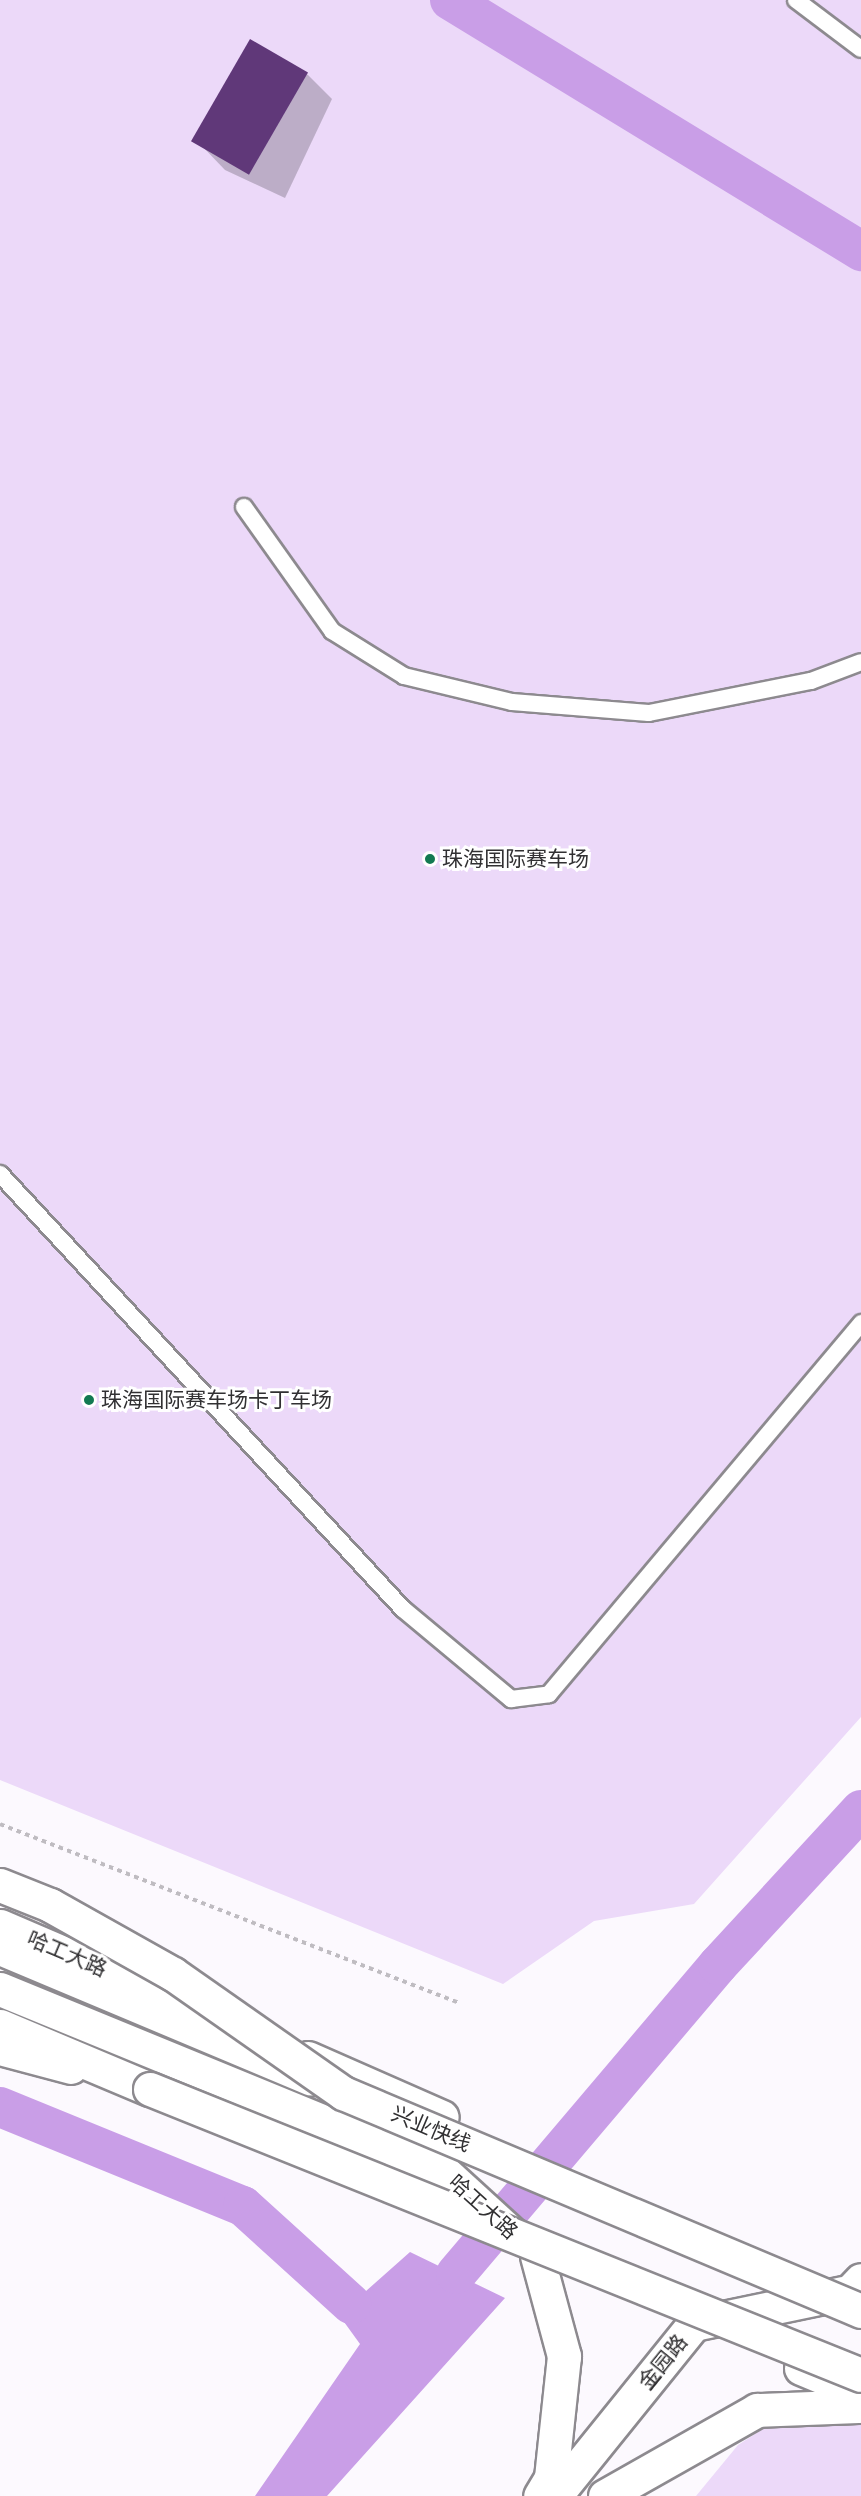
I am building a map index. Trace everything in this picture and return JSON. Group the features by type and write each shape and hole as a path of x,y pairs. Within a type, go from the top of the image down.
{"main road":[{"path":"0,1885 50,1905 173,1974 343,2093"},
{"name":"哈工大路","path":"0,1926 858,2295"},
{"name":"兴业快线","path":"0,1948 343,2093 858,2295"},
{"name":"哈工大路","path":"0,1989 443,2171 537,2256 861,2393"},
{"path":"0,2026 150,2089 861,2375"},
{"path":"0,2048 150,2089"},
{"path":"537,2256 564,2356 551,2478 540,2496"},
{"name":"金园路","path":"555,2496 694,2324 858,2295"},
{"path":"605,2496 756,2410 861,2406"}],"lane":[{"path":"796,0 861,49"},
{"path":"244,507 332,632 404,676 512,702 649,713 811,681 861,662"},
{"path":"0,1174 403,1609 511,1699 549,1694 861,1323"}],"path":[{"path":"0,1824 458,2004"}],"shaded area":[{"name":"珠海国际赛车场","path":"0,0 861,0 861,1717 694,1904 594,1921 503,1984 0,1780"},
{"path":"410,2252 505,2298 327,2496 255,2496 360,2344 339,2315"},
{"path":"820,2392 861,2400 861,2496 696,2496 738,2445"}],"building":[{"path":"250,39 308,72 249,175 191,141"}],"waterway":[{"path":"450,0 861,251"},
{"path":"456,2274 718,1965 861,1810"},
{"path":"0,2107 243,2206 351,2304"}],"place":[{"name":"珠海国际赛车场","path":"430,859"},
{"name":"珠海国际赛车场卡丁车场","path":"89,1400"}]}
